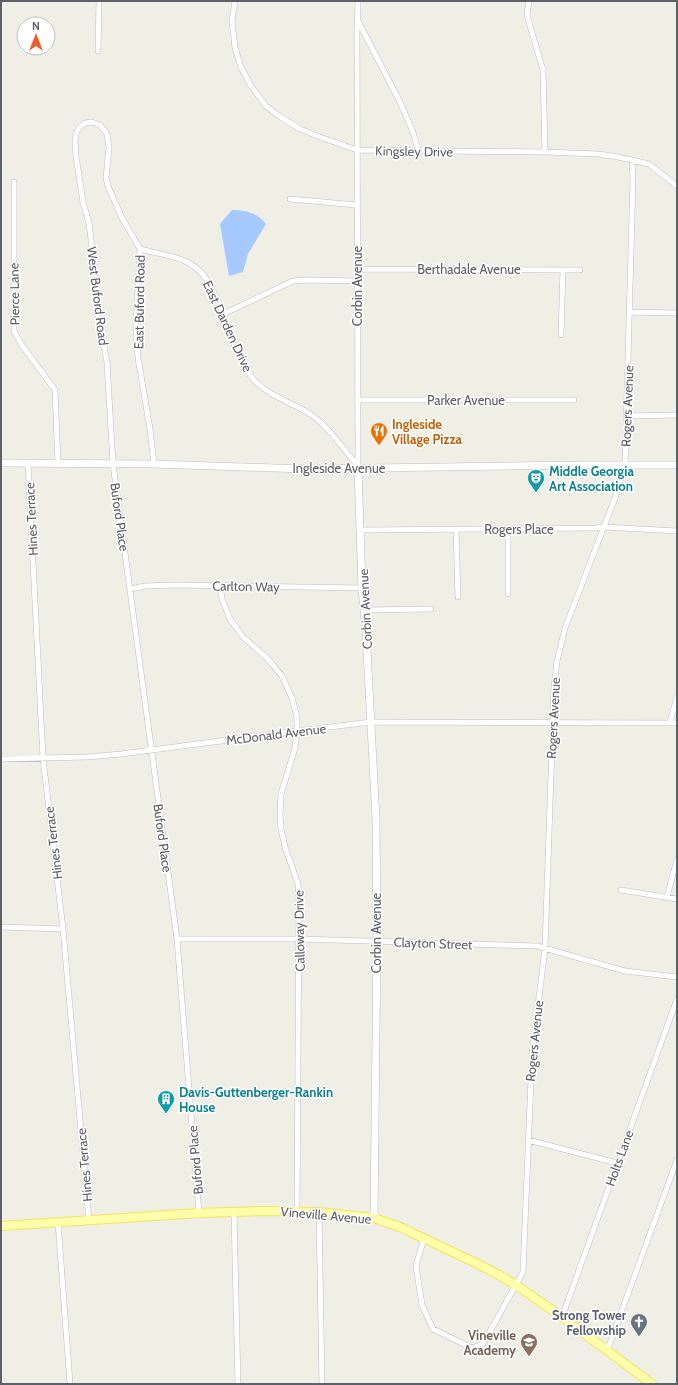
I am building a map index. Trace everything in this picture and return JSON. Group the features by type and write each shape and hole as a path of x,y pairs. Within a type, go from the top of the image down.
{"main road":[{"name":"Vineville Avenue","path":"1,1226 199,1213 297,1210 374,1218 400,1227 424,1238 478,1264 516,1285 562,1317 652,1384"}],"street":[{"path":"98,51 99,1"},
{"name":"Kingsley Drive","path":"235,1 232,21 235,48 250,86 270,109 294,126 320,137 357,150 598,154 649,164 677,186"},
{"name":"Corbin Avenue","path":"358,1 358,468 362,588 376,819 377,942 374,1218"},
{"path":"529,1 527,14 543,70 545,152"},
{"path":"358,21 400,102 413,132 418,150"},
{"name":"East Buford Road","path":"78,129 85,123 92,122 100,125 107,134 109,140 106,178 108,186 121,216 140,249 136,328 138,358 150,429 154,464"},
{"name":"West Buford Road","path":"78,129 75,141 76,156 83,202 90,229 99,321 107,362 113,464"},
{"name":"Rogers Avenue","path":"424,1238 416,1266 422,1305 433,1328 472,1348 483,1344 523,1272 532,1055 545,948 554,681 561,640 615,498 624,464 627,416 633,179 632,160"},
{"name":"Pierce Lane","path":"14,182 14,331 21,344 56,390 58,464"},
{"path":"290,199 357,205"},
{"name":"East Darden Drive","path":"140,249 180,260 194,266 202,273 209,282 248,373 262,388 312,416 323,426 354,461 358,468"},
{"name":"Berthadale Avenue","path":"358,269 580,270"},
{"path":"562,335 563,270"},
{"path":"223,314 293,281 357,281"},
{"path":"629,312 677,313"},
{"name":"Parker Avenue","path":"357,400 574,400"},
{"path":"627,416 677,415"},
{"name":"Ingleside Avenue","path":"1,464 154,464 303,468 624,464 677,465"},
{"name":"Hines Terrace","path":"28,464 43,758 64,929 89,1221"},
{"name":"Buford Place","path":"113,464 177,939 199,1213"},
{"name":"Rogers Place","path":"361,530 604,527 677,530"},
{"path":"508,528 508,594"},
{"path":"456,529 458,597"},
{"name":"Carlton Way","path":"130,589 145,586 175,585 362,588"},
{"name":"Calloway Drive","path":"220,586 222,599 230,619 243,637 266,657 282,676 292,698 297,717 295,748 281,794 280,816 281,830 298,884 297,1210"},
{"path":"364,610 431,609"},
{"path":"670,722 677,697"},
{"name":"McDonald Avenue","path":"1,758 87,757 151,751 371,722 677,723"},
{"path":"667,897 677,859"},
{"path":"621,890 677,899"},
{"path":"1,927 64,929"},
{"name":"Clayton Street","path":"177,939 299,940 529,946 545,948 626,971 677,978"},
{"name":"Holts Lane","path":"562,1317 677,999"},
{"path":"528,1140 617,1164"},
{"path":"607,1351 677,1160"},
{"path":"234,1212 238,1384"},
{"path":"319,1212 322,1384"},
{"path":"58,1222 70,1384"}],"water":[{"path":"232,210 251,213 259,217 266,224 248,254 243,272 229,276 220,224"}],"place":[{"name":"Ingleside Village Pizza","path":"379,446"},
{"name":"Middle Georgia Art Association","path":"536,493"},
{"name":"Davis-Guttenberger-Rankin House","path":"166,1114"},
{"name":"Strong Tower Fellowship","path":"639,1337"},
{"name":"Vineville Academy","path":"529,1357"}]}
